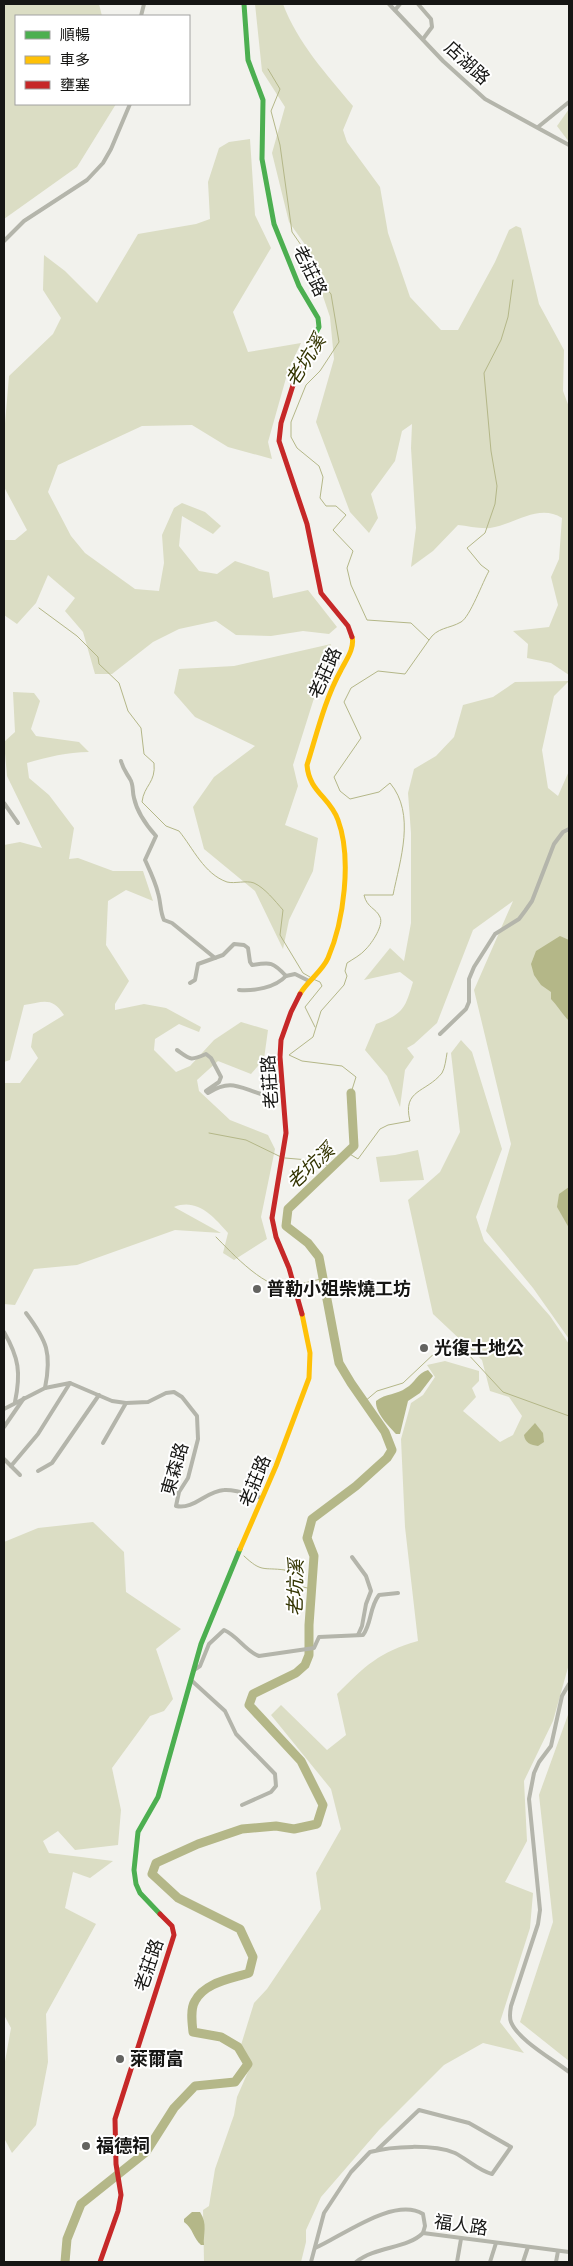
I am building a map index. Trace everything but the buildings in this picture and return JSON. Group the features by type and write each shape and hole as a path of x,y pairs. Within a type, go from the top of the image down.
{"street":[{"name":"老莊路","path":"100,2262 118,2211 121,2195 117,2169 115,2119 174,1935 172,1926 140,1893 136,1884 134,1870 138,1832 158,1797 214,1606 262,1498 309,1378 310,1353 293,1283 276,1237 272,1218 286,1133 280,1057 282,1040 291,1012 311,979 327,960 340,919 345,893 343,846 339,822 334,810 313,787 308,777 307,765 332,686 350,653 353,641 348,626 321,593 307,524 279,441 281,422 298,363 318,327 318,318 299,286 274,224 262,160 263,100 248,60 244,4"},
{"name":"店湖路","path":"389,4 443,61 485,99 569,146"},
{"path":"395,10 400,4"},
{"path":"418,4 431,19 432,27 423,39"},
{"path":"538,127 569,102"},
{"path":"4,241 24,221 87,180 103,163 130,105"},
{"path":"121,761 124,772 130,778 133,787 134,801 142,817 156,836 145,860 156,885 162,908 160,913 164,920 172,923 215,958"},
{"path":"4,803 18,823"},
{"path":"440,1034 466,1009 469,1002 469,979 474,967 495,934 519,919 532,902 554,844 563,832 569,829"},
{"path":"190,983 195,980 198,964 223,955 230,945 244,945 248,948 252,965 270,962 286,976"},
{"path":"239,990 258,989 277,983 286,976 295,974 311,979"},
{"path":"177,1050 193,1060 206,1054 211,1058 221,1077 219,1082 206,1091 208,1093 226,1084 263,1093 282,1080"},
{"path":"26,1313 41,1332 48,1351 49,1368 45,1388"},
{"path":"4,1332 19,1364 19,1382 15,1402"},
{"path":"4,1409 45,1388 70,1383"},
{"path":"12,1466 38,1434 70,1383"},
{"name":"東森路","path":"70,1383 112,1401 126,1403 148,1402 166,1393 174,1392 182,1397 197,1416 198,1439 188,1478 179,1492 176,1506 182,1507 191,1504 223,1490 262,1498"},
{"path":"38,1471 52,1463 100,1395"},
{"path":"4,1427 24,1398"},
{"path":"103,1443 126,1403"},
{"path":"4,1459 20,1475"},
{"path":"352,1557 363,1570 370,1586 363,1623 358,1636"},
{"path":"194,1670 200,1666 209,1644 224,1630 233,1634 254,1654 259,1656 314,1648 319,1638 358,1636 365,1633 370,1610 379,1595 398,1593"},
{"path":"191,1680 225,1711 236,1734 275,1774 276,1786 271,1792 242,1805"},
{"path":"569,1684 562,1696 551,1746 539,1762 530,1786 529,1799 540,1910 538,1924 511,2006 510,2016 512,2024 518,2033 569,2072"},
{"path":"311,2262 324,2213 351,2172 370,2152 377,2150 437,2148 454,2153 492,2174 511,2147 495,2136 469,2123 419,2110 377,2150"},
{"path":"315,2248 343,2232 398,2209 410,2208 423,2214 425,2226 423,2233"},
{"name":"福人路","path":"356,2262 365,2255 382,2248 416,2240 423,2233 569,2252"},
{"path":"457,2262 461,2239"},
{"path":"490,2262 496,2243"},
{"path":"523,2262 528,2247"},
{"path":"556,2262 558,2251"}],"shaded area":[{"path":"4,4 99,4 102,15 15,15 15,105 115,105 77,167 4,219"},
{"path":"255,4 283,4 304,45 353,106 343,130 347,142 380,187 388,233 410,297 441,330 458,330 495,262 509,230 516,226 521,228 539,304 564,350 563,391 569,407 569,675 551,663 527,658 528,644 513,631 549,627 558,605 551,577 559,559 562,518 544,513 526,516 490,528 458,525 433,551 411,567 416,528 411,448 412,424 402,431 395,461 371,494 378,518 369,533 350,512 316,422 334,359 330,317 306,246 289,222 272,153 285,107 262,71"},
{"path":"569,109 569,142 557,126"},
{"path":"250,139 255,215 271,248 233,312 248,352 301,343 288,371 268,442 272,459 228,447 192,425 142,426 58,465 48,492 71,536 85,553 135,589 159,591 164,563 162,535 174,508 182,503 205,512 221,526 213,534 182,516 179,546 199,571 217,574 235,561 269,572 273,598 308,590 337,627 329,634 303,631 271,636 236,635 216,621 179,629 153,642 112,674 95,674 83,632 65,611 75,598 48,575 36,603 17,624 4,615 4,540 15,540 27,530 4,487 4,435 9,376 53,334 61,318 43,290 44,255 65,271 97,303 138,234 196,224 210,219 208,182 219,148 229,142"},
{"path":"331,644 293,765 298,786 285,825 318,838 313,871 289,920 283,949 255,891 204,849 193,807 214,777 255,746 195,717 174,693 179,669 234,666"},
{"path":"569,681 554,696 542,750 548,788 558,796 569,771 569,1339 533,1288 486,1231 511,1144 474,990 513,901 473,930 437,1023 407,1048 414,1057 405,1070 400,1107 387,1076 365,1050 376,1024 392,1017 405,1005 413,982 400,972 364,980 390,948 404,961 411,923 411,833 408,793 414,769 436,756 454,737 463,705 493,697 515,682"},
{"path":"13,692 34,693 40,701 31,729 36,736 79,742 89,752 58,755 27,763 29,778 49,795 74,828 69,859 78,858 113,871 143,871 153,901 126,890 108,901 106,945 129,981 115,1004 115,1010 144,1004 166,1008 201,1027 199,1032 179,1024 155,1039 154,1050 176,1072 190,1066 214,1040 241,1022 268,1030 264,1059 251,1074 218,1061 197,1080 199,1091 230,1120 268,1135 275,1149 261,1217 267,1239 234,1260 223,1253 228,1233 204,1210 190,1205 182,1205 174,1207 221,1233 175,1230 77,1265 34,1269 15,1305 4,1304 4,1083 20,1083 38,1058 31,1047 33,1034 64,1015 55,1005 47,1002 24,1005 10,1060 4,1062 4,845 20,842 42,848 7,776 4,742 15,732"},
{"path":"560,936 569,940 569,1021 551,999 551,992 541,985 534,975 531,964 536,951"},
{"path":"461,1040 472,1052 502,1149 476,1217 484,1241 550,1316 569,1344 569,1664 553,1721 524,1781 527,1841 505,1882 533,1893 530,1928 500,2022 524,2053 483,2043 444,2065 379,2130 321,2197 306,2230 306,2242 301,2262 204,2262 203,2210 209,2206 215,2169 234,2115 237,2097 251,2065 241,2045 254,2003 267,1989 321,1909 316,1873 341,1829 331,1789 271,1715 281,1705 327,1750 346,1735 337,1694 373,1661 404,1645 418,1641 405,1527 401,1439 411,1403 423,1395 435,1377 427,1365 445,1361 479,1371 479,1381 472,1388 476,1397 463,1411 500,1442 513,1435 522,1416 509,1397 490,1391 482,1360 433,1314 408,1200 440,1172 460,1132 451,1053"},
{"path":"418,1150 424,1180 380,1182 376,1157"},
{"path":"569,1187 569,1228 557,1207 559,1194"},
{"path":"428,1370 433,1376 420,1393 408,1401 400,1434 396,1434 380,1415 376,1401 403,1390 421,1373"},
{"path":"535,1423 543,1433 544,1442 538,1446 529,1443 524,1435"},
{"path":"93,1522 124,1552 126,1592 181,1629 156,1649 173,1699 164,1711 150,1716 112,1768 121,1810 118,1845 75,1850 58,1831 43,1841 49,1853 113,1861 90,1878 73,1872 65,1908 96,1924 46,2014 48,2062 36,2125 12,2153 4,2138 4,2067 11,2028 4,2015 4,1542 38,1528"},
{"path":"569,1712 569,2061 520,2022 553,1922 539,1795"},
{"path":"192,2212 200,2212 202,2216 205,2225 204,2245 198,2242 184,2222 184,2219"}],"waterway":[{"name":"老坑溪","path":"268,69 280,89 271,111 280,145 292,232 301,245 303,261 331,294 339,342 320,371 306,385 291,422 291,437 297,448 319,466 323,477 320,498 326,506 336,506 346,515 333,530 353,551 347,568 351,585 367,620 411,623 429,640 405,674 378,671 351,688 344,702 361,738 334,777 340,791 350,799 379,792 390,783 398,795 402,809 404,823 402,852 393,895 364,895 367,903 380,917 381,920 377,934 364,951 347,963 345,971 347,976 344,985 321,1011 313,1037 289,1055 302,1061 342,1066 356,1077 351,1093"},
{"path":"429,640 436,633 465,619 489,571 481,565 467,548 485,533 495,504 497,486 491,451 484,373 501,340 508,317 513,280"},
{"path":"39,608 77,636 98,657 99,664 119,683 128,711 141,728 144,754 154,763 152,780 143,796 142,802 166,826 179,831 205,867 212,873 227,882 254,883 270,895 283,910 280,935 303,973 310,977"},
{"path":"313,979 320,982 322,986 305,1007 315,1027"},
{"path":"348,1153 358,1159 380,1129 388,1125 410,1121 408,1111 412,1097 442,1073 447,1053"},
{"name":"老坑溪","path":"65,2262 67,2239 81,2204 146,2152 174,2108 195,2086 235,2082 248,2064 238,2047 221,2037 193,2032 192,2012 193,2004 205,1989 219,1982 249,1973 253,1957 240,1929 178,1898 152,1874 156,1863 198,1844 242,1829 276,1826 294,1829 317,1824 323,1805 301,1761 249,1705 253,1694 296,1673 305,1665 309,1655 309,1625 314,1556 307,1538 312,1519 356,1486 387,1458 392,1450 385,1432 339,1363 319,1257 308,1243 286,1226 288,1209 354,1146 351,1093"},
{"path":"209,1133 246,1140 281,1157"},
{"path":"285,1158 308,1160 333,1167"},
{"path":"216,1237 262,1278 272,1284 292,1287"},
{"path":"296,1285 325,1278"},
{"path":"364,1402 377,1391 403,1383 439,1349 450,1345 466,1352 503,1392 569,1416"},
{"path":"244,1556 259,1567 285,1570 294,1585 312,1589"}],"traffic: fast":[{"path":"244,4 248,60 263,100 262,159 274,224 299,286 318,318 319,327 301,360"},
{"path":"160,1914 140,1893 136,1884 134,1870 138,1832 158,1797 201,1644 240,1549"}],"traffic: slow":[{"path":"300,994 328,958 334,943 342,908 345,871 345,852 342,835 338,820 312,782 307,765 330,693 351,650 352,637"},
{"path":"240,1549 276,1466 309,1378 310,1353 302,1314"}],"traffic: jam":[{"path":"301,360 281,423 279,441 307,524 321,593 348,626 352,637"},
{"path":"300,994 281,1040 280,1057 286,1133 272,1218 276,1237 289,1268 302,1314"},
{"path":"100,2262 118,2211 121,2195 116,2164 115,2119 174,1935 172,1926 160,1914"}],"place":[{"name":"普勒小姐柴燒工坊","path":"257,1289"},
{"name":"光復土地公","path":"424,1348"},
{"name":"萊爾富","path":"120,2059"},
{"name":"福德祠","path":"86,2146"}]}
